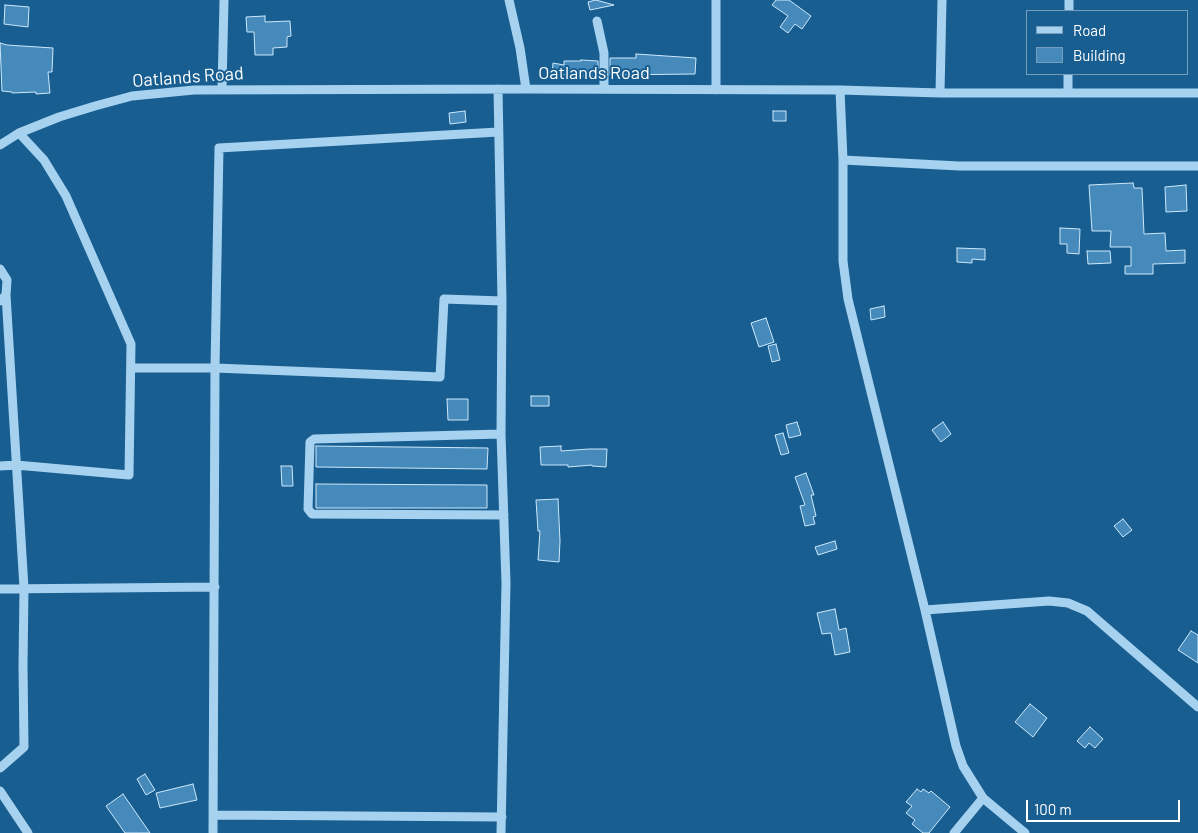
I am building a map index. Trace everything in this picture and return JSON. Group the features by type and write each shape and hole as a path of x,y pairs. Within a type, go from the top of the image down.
{"street":[{"path":"222,89 224,0"},
{"path":"509,0 520,48 526,89"},
{"path":"716,0 716,90"},
{"path":"940,93 942,0"},
{"path":"598,21 604,53 604,89"},
{"path":"1068,75 1068,93"},
{"path":"498,89 502,301 501,434 506,583 501,833"},
{"name":"Oatlands Road","path":"0,145 19,134 59,117 132,96 194,90 604,89 840,90 940,93 1198,93"},
{"path":"840,90 844,160 844,261 848,299 925,610 956,746 963,766 983,798 1025,833"},
{"path":"213,833 215,368 219,148 498,132"},
{"path":"0,466 16,465 129,476 131,344 66,196 44,160 19,134"},
{"path":"844,160 959,166 1198,166"},
{"path":"0,269 7,280 3,298 24,588 24,747 0,768"},
{"path":"131,368 215,368 440,377 444,299 502,301"},
{"path":"501,434 314,439 310,442 308,509 312,514 504,515"},
{"path":"0,589 215,587"},
{"path":"925,610 1040,602 1068,603 1087,611 1198,708"},
{"path":"0,791 28,833"},
{"path":"954,833 983,798"},
{"path":"213,815 502,817"}],"building":[{"path":"596,0 614,5 590,10 588,2"},
{"path":"776,0 789,0 811,16 802,29 795,24 788,33 780,27 788,16 772,5"},
{"path":"5,5 29,7 28,27 4,24"},
{"path":"265,16 265,22 290,21 291,36 287,37 287,47 273,48 273,55 255,55 254,32 247,32 246,17"},
{"path":"0,43 53,48 52,72 48,72 50,93 12,93 2,91"},
{"path":"636,54 696,58 695,74 610,75 610,58 636,58"},
{"path":"564,61 598,61 598,77 552,74 553,63 564,65"},
{"path":"465,111 466,122 450,124 449,113"},
{"path":"773,111 786,111 786,121 773,121"},
{"path":"1133,183 1134,188 1142,188 1144,234 1165,233 1166,251 1185,250 1185,263 1153,264 1153,274 1125,274 1125,266 1131,266 1131,247 1110,247 1111,231 1092,231 1089,185"},
{"path":"1186,185 1187,211 1166,212 1165,187"},
{"path":"1060,228 1080,229 1079,254 1067,253 1067,244 1060,244"},
{"path":"957,248 985,249 985,260 972,259 972,263 957,262"},
{"path":"1087,251 1110,251 1111,263 1088,264"},
{"path":"884,306 885,317 871,320 870,309"},
{"path":"766,318 774,342 759,347 751,323"},
{"path":"776,344 780,360 772,362 768,346"},
{"path":"531,396 549,396 549,406 531,406"},
{"path":"447,399 468,399 468,420 448,420"},
{"path":"797,422 801,435 789,438 786,425"},
{"path":"943,422 951,434 941,442 932,430"},
{"path":"783,433 789,453 781,455 775,435"},
{"path":"316,446 488,448 487,469 316,467"},
{"path":"561,446 561,451 607,449 606,467 592,465 568,467 568,465 541,465 540,447"},
{"path":"281,466 292,466 293,486 282,486"},
{"path":"806,473 814,495 811,495 816,516 813,517 815,524 805,526 800,506 805,505 795,477"},
{"path":"316,484 487,485 487,508 316,508"},
{"path":"558,499 559,562 538,560 540,531 538,531 536,500"},
{"path":"1123,519 1132,530 1123,537 1114,526"},
{"path":"835,541 837,549 818,555 815,547"},
{"path":"835,609 839,630 846,628 850,652 835,655 831,633 822,634 817,613"},
{"path":"1191,631 1198,635 1198,663 1178,650"},
{"path":"1030,704 1047,718 1033,737 1015,722"},
{"path":"1090,727 1103,739 1095,748 1089,743 1085,748 1077,741"},
{"path":"145,774 155,790 146,795 137,779"},
{"path":"193,784 197,800 160,808 156,793"},
{"path":"917,789 921,792 923,789 929,793 931,791 950,807 929,833 923,833 912,824 915,820 906,813 912,806 906,802"},
{"path":"123,794 150,833 125,833 106,806"}]}
